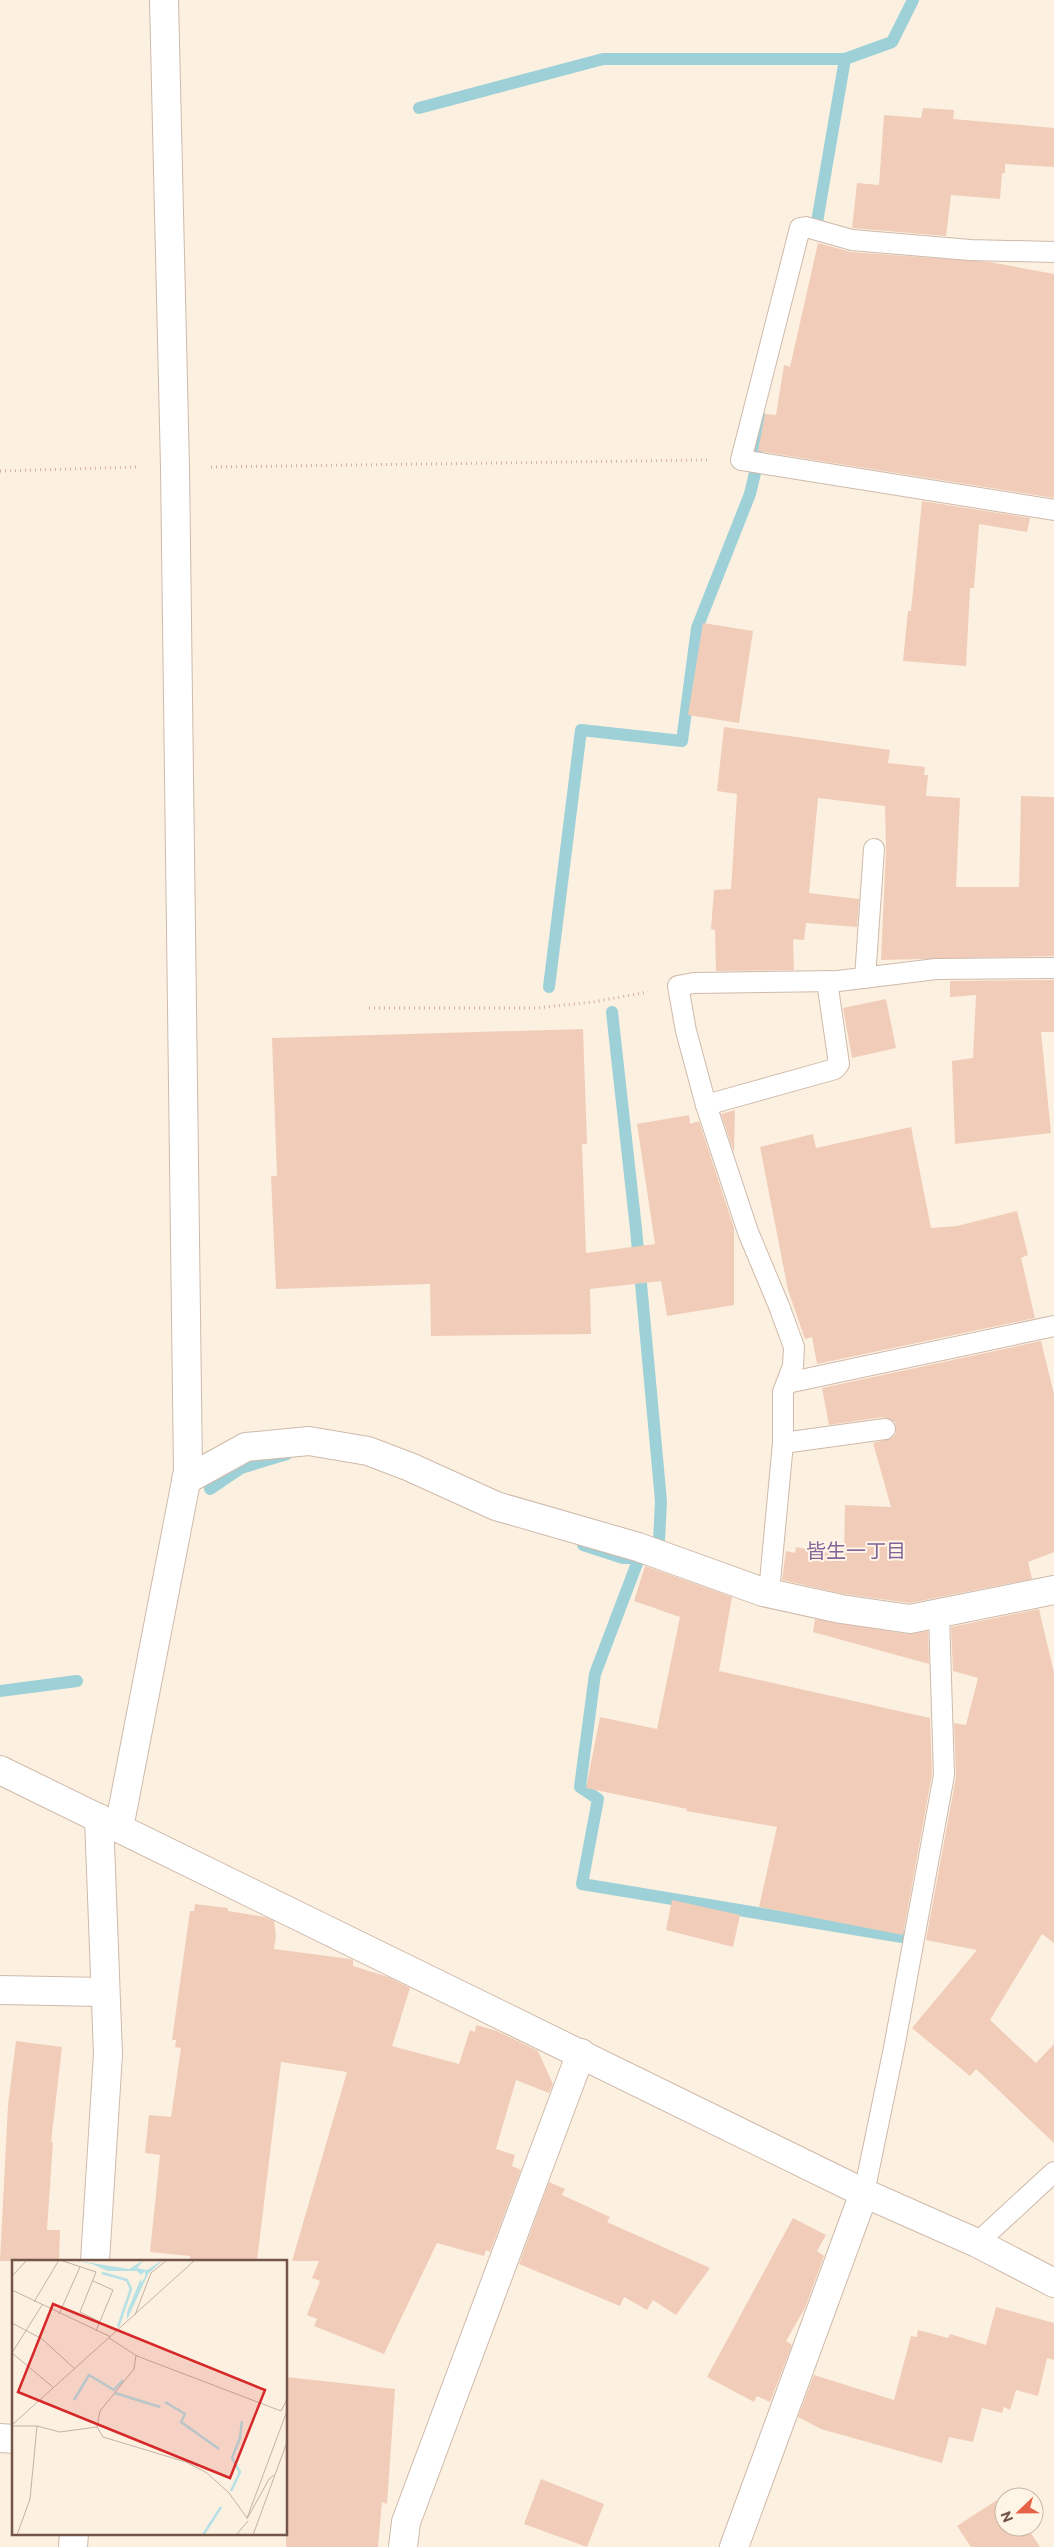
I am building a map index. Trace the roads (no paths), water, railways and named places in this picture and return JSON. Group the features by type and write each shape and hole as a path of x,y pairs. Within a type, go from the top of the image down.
{"street":[{"path":"95,2260 108,2054 104,1992 109,1823 186,1480 175,467 164,0"},
{"path":"186,1480 246,1447 309,1440 368,1451 410,1467 496,1506 638,1547 768,1592 841,1609 910,1619 939,1615 1054,1590"},
{"path":"0,1770 864,2192 977,2243 1054,2283"},
{"path":"0,1990 104,1992"},
{"path":"404,2547 406,2522 581,2053"},
{"path":"734,2547 864,2192"},
{"path":"73,2547 74,2534"}],"lane":[{"path":"1054,252 970,250 852,240 806,227 800,228 741,460 1054,510"},
{"path":"865,978 874,849"},
{"path":"768,1592 783,1443 783,1392 793,1366 794,1347 748,1232 706,1105 686,1031 678,986 694,983 827,981 936,969 1054,968"},
{"path":"706,1105 834,1069 839,1064 827,981"},
{"path":"786,1383 1054,1326"},
{"path":"783,1443 886,1429"},
{"path":"864,2192 904,2000 944,1775 939,1615"},
{"path":"977,2243 1054,2172"}],"waterway":[{"path":"419,108 603,59 845,59 892,42 913,0"},
{"path":"817,222 845,59"},
{"path":"549,987 581,730 682,741 697,628 750,494 755,473 760,417"},
{"path":"612,1012 636,1229 661,1501 659,1541"},
{"path":"210,1489 241,1468 287,1454"},
{"path":"583,1545 623,1558 639,1558 595,1674 580,1787 598,1799 582,1884 902,1937"},
{"path":"0,1691 77,1681"}],"district":[{"name":"皆生一丁目","path":"856,1550"}]}
